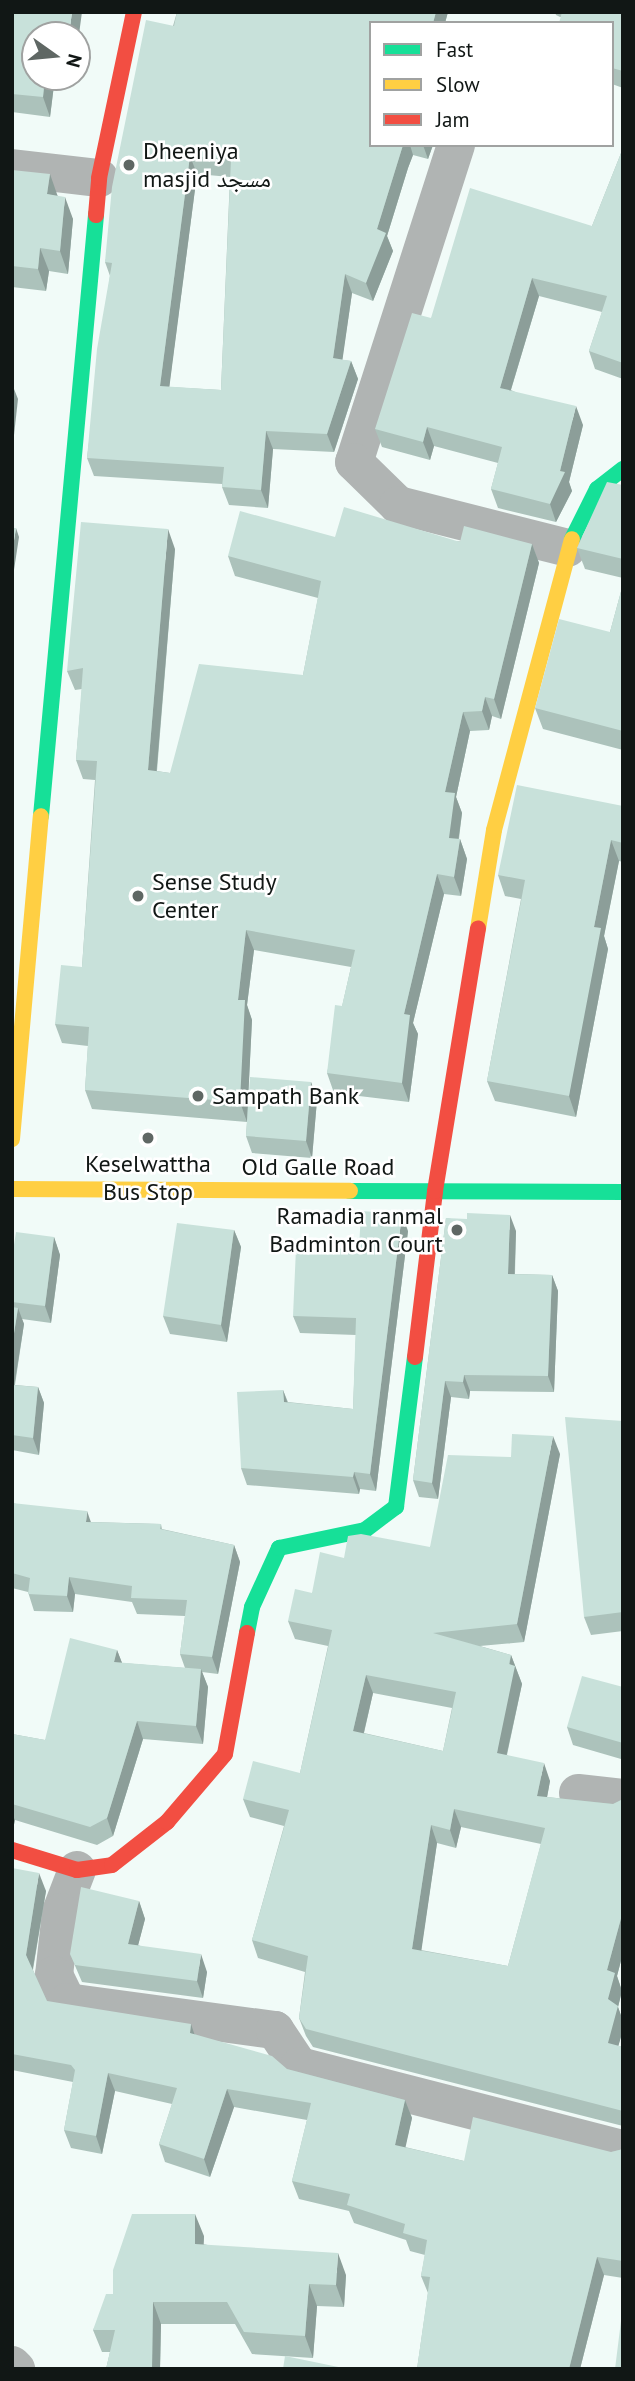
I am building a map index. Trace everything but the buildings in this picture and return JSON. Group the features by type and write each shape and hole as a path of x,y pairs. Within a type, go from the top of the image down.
{"main road":[{"path":"12,1139 99,178 134,12"},
{"path":"12,1850 77,1870 112,1865 167,1822 225,1754 252,1607 279,1548 365,1530 396,1507 435,1191 494,830 568,548 597,489 623,469"},
{"name":"Old Galle Road","path":"12,1189 623,1192"}],"street":[{"path":"455,147 354,461 398,505 568,548"},
{"path":"12,168 99,178"},
{"path":"578,1793 623,1798"},
{"path":"77,1870 61,1912 54,1975 67,2002 275,2030 299,2066 623,2149"}],"traffic: fast":[{"path":"41,816 96,215"},
{"path":"572,539 597,489 623,469"},
{"path":"350,1191 623,1192"},
{"path":"247,1633 252,1607 279,1548 365,1530 396,1507 415,1357"}],"traffic: slow":[{"path":"478,929 494,830 572,539"},
{"path":"12,1139 41,816"},
{"path":"12,1189 350,1191"}],"traffic: jam":[{"path":"96,215 99,178 134,12"},
{"path":"415,1357 435,1191 478,929"},
{"path":"12,1850 77,1870 112,1865 167,1822 225,1754 247,1633"}],"place":[{"name":"Dheeniya masjid مسجد","path":"129,165"},
{"name":"Sense Study Center","path":"138,896"},
{"name":"Sampath Bank","path":"198,1096"},
{"name":"Keselwattha Bus Stop","path":"148,1138"},
{"name":"Ramadia ranmal Badminton Court","path":"457,1230"}]}
